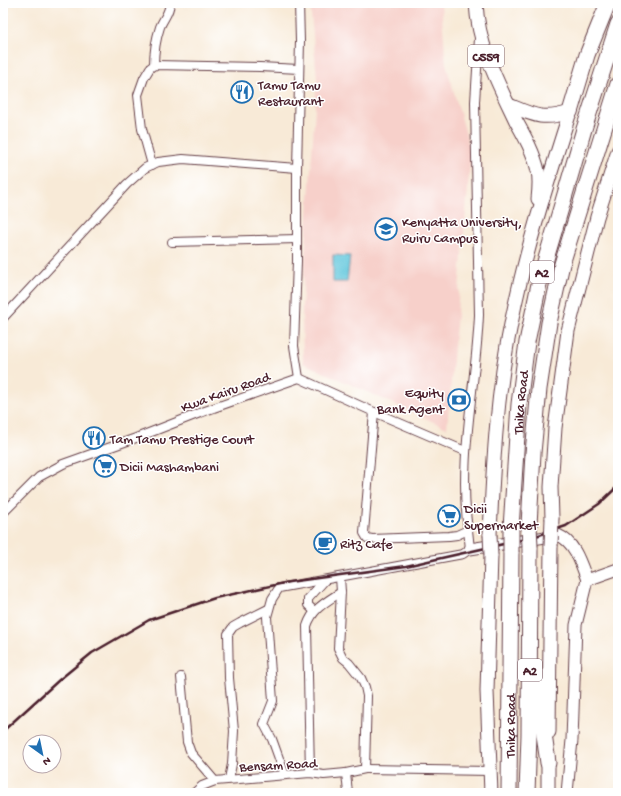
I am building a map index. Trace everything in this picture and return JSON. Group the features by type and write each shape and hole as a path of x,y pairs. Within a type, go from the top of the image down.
{"highway":[{"path":"570,112 587,55 608,3"},
{"name":"Thika Road","path":"508,793 511,528 519,404 528,335 540,279 584,129 618,24"},
{"name":"Thika Road","path":"527,793 530,636 529,525 538,396 549,323 562,264 618,84"},
{"path":"530,636 548,763"}],"main road":[{"name":"C559","path":"476,3 483,47 509,105"},
{"path":"509,105 529,114 542,117 556,117 570,112"},
{"path":"509,105 533,154 539,172 538,213"},
{"name":"Thika Road","path":"491,793 488,691 491,555 490,535 494,456 499,403 505,353 526,256 570,112"},
{"path":"548,793 552,518 551,487 555,428 568,331 597,217 618,151"}],"street":[{"path":"154,65 154,52 160,27 169,12 170,3"},
{"path":"299,3 297,239 294,346 299,378 465,451"},
{"path":"470,549 466,518 465,451 478,350 479,315 475,102 480,32"},
{"path":"152,165 142,129 138,95 144,78 150,68 154,65 299,69"},
{"path":"3,318 127,184 145,168 158,162 183,159 297,168"},
{"path":"172,242 297,239"},
{"name":"Kwa Kairu Road","path":"3,513 39,477 63,464 299,378"},
{"path":"374,412 364,533 367,538 450,536 457,535 468,530"},
{"path":"285,775 272,739 264,724 273,701 267,617 272,599 279,588 462,554 470,549 558,535 566,540 578,556 587,580 576,625 572,740 567,793"},
{"path":"587,580 618,569"},
{"path":"340,577 342,592 338,648 343,658 361,678 367,696 365,769"},
{"path":"314,611 308,605 308,599 325,580"},
{"path":"310,773 307,626 314,611 342,592"},
{"path":"229,779 232,764 234,731 229,678 228,634 240,623 268,609"},
{"path":"181,677 187,742 189,749 215,781"},
{"name":"Bensam Road","path":"194,793 202,786 215,781 310,773 333,775 365,769 491,771"},
{"path":"346,773 348,793"}],"shaded area":[{"name":"Kenyatta University, Ruiru Campus","path":"310,3 441,3 446,64 471,152 447,428 303,363 302,306 317,78"}],"water":[{"path":"333,255 350,256 347,282 333,282"}],"railway":[{"path":"3,731 59,680 92,653 149,620 215,598 289,582 406,566 530,538 566,526 599,504 618,486"}],"place":[{"name":"Tamu Tamu Restaurant","path":"242,92"},
{"name":"Kenyatta University, Ruiru Campus","path":"386,229"},
{"name":"Equity Bank Agent","path":"459,400"},
{"name":"Tam Tamu Prestige Court","path":"94,438"},
{"name":"Dicii Mashambani","path":"105,466"},
{"name":"Dicii Supermarket","path":"449,516"},
{"name":"Ritz Cafe","path":"325,543"}]}
